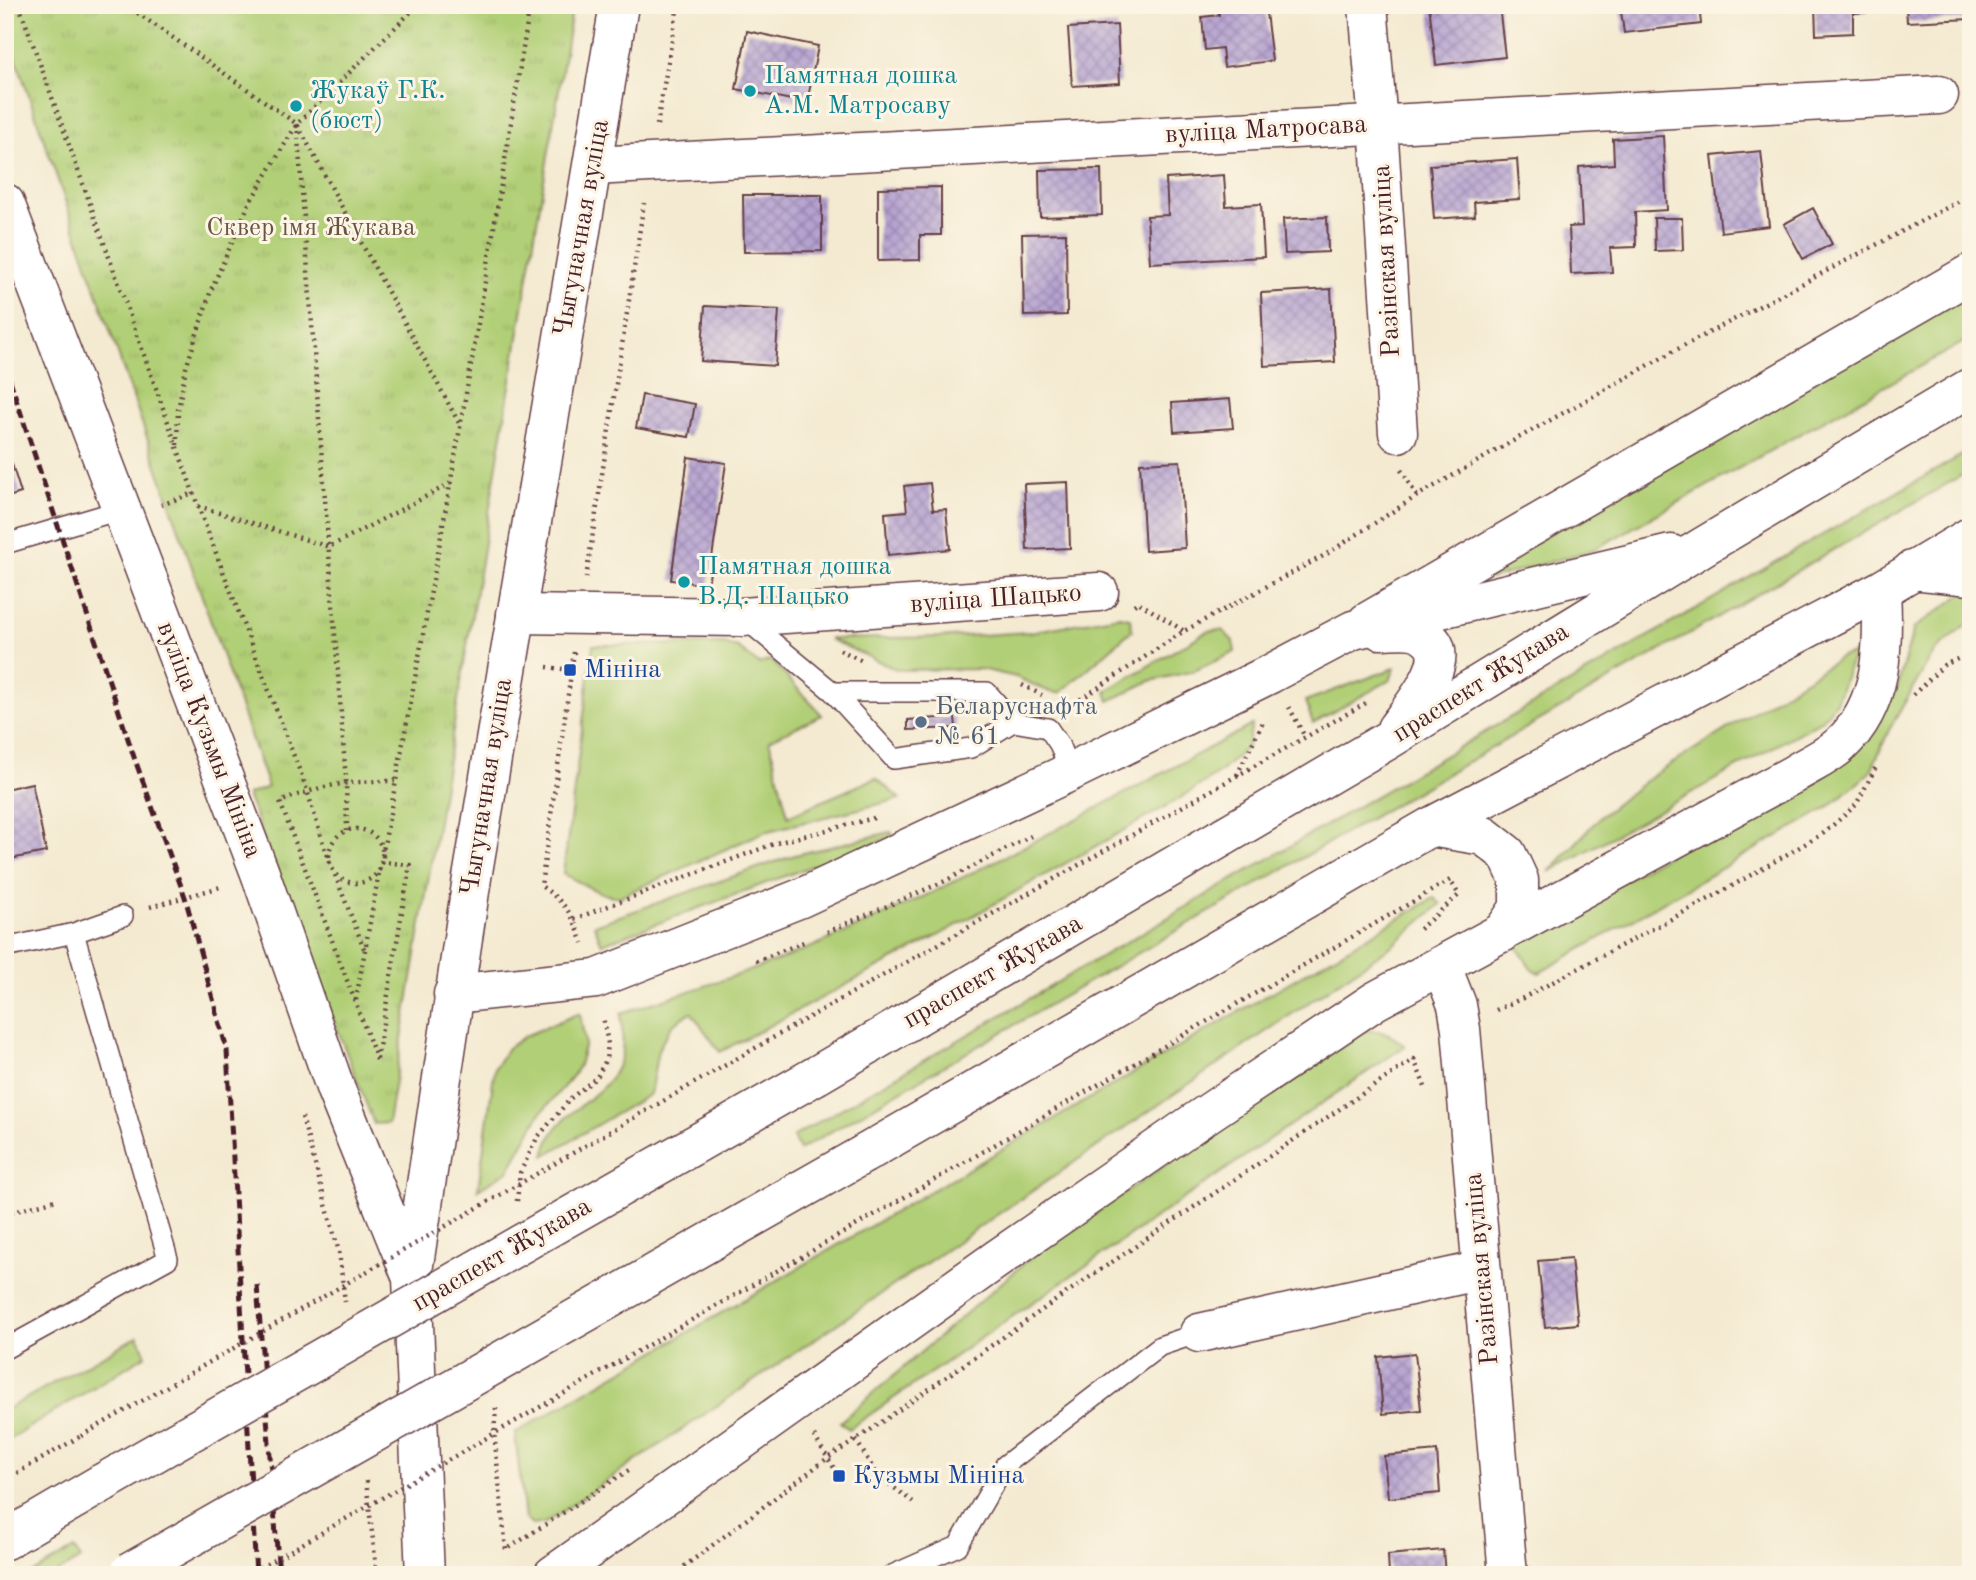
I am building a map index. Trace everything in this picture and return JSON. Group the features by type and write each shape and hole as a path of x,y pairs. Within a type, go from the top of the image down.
{"main road":[{"name":"Чыгуначная вуліца","path":"425,1575 412,1278 453,994 619,5"},
{"name":"Разінская вуліца","path":"1368,5 1398,433"},
{"name":"вуліца Матросава","path":"593,166 1939,95"},
{"name":"вуліца Кузьмы Мініна","path":"5,203 260,873 341,1103 412,1278"},
{"path":"453,994 596,979 801,898 1070,772 1270,674 1353,630 1971,273"},
{"name":"праспект Жукава","path":"5,1540 817,1075 1388,740 1704,546 1971,387"},
{"path":"128,1574 1430,827 1897,580 1971,536"},
{"path":"1353,630 1704,546"},
{"path":"1897,580 1971,576"},
{"path":"553,1575 792,1403 1198,1120 1375,1001 1794,774 1839,746 1858,723 1880,674 1884,636 1897,580"},
{"name":"вуліца Шацько","path":"516,614 742,617 1099,593"},
{"path":"1353,630 1415,630 1430,639 1436,648 1437,659 1432,675 1388,740"},
{"path":"1430,827 1484,836 1507,854 1519,880 1519,908 1502,933"},
{"name":"Разінская вуліца","path":"1442,967 1457,1005 1461,1029 1508,1575"},
{"path":"1199,1333 1482,1270"}],"lane":[{"path":"5,544 120,510"},
{"path":"742,617 833,692 894,759 971,748 1013,722"},
{"path":"833,692 987,692 1013,722 1048,728 1059,744 1070,772"},
{"path":"5,948 74,933 123,916"},
{"path":"5,1349 168,1259 74,933"},
{"path":"892,1575 958,1546 1005,1465 1160,1346 1199,1333"}],"path":[{"path":"19,5 198,506 307,790 329,863 365,951"},
{"path":"126,5 297,124 461,426"},
{"path":"177,448 178,410 186,368 211,290 249,204 297,124 418,5"},
{"path":"356,1000 461,426 530,5"},
{"path":"585,948 574,919 561,899 541,886 650,163 678,5"},
{"path":"297,124 346,781 347,831"},
{"path":"1048,728 1081,699 1184,631 1325,555 1417,496 1664,357 1971,195"},
{"path":"198,506 328,547 450,483"},
{"path":"1138,602 1184,631"},
{"path":"5,1480 797,1024 1370,701"},
{"path":"1286,703 1305,737"},
{"path":"1236,776 1268,713"},
{"path":"383,862 410,866 377,1060 279,802 307,790 346,781 395,780"},
{"path":"1489,1013 1523,998 1718,894 1824,833 1856,805"},
{"path":"574,919 776,843 881,817"},
{"path":"329,863 330,847 334,840 355,829 376,839 384,854"},
{"path":"333,871 346,881 363,882 377,873 383,862"},
{"path":"248,1575 1450,880 1459,895 1412,936"},
{"path":"123,916 224,886"},
{"path":"673,1575 828,1457 1414,1059"},
{"path":"5,1214 56,1200"},
{"path":"792,1403 839,1476"},
{"path":"856,1440 877,1475 917,1505"},
{"path":"506,1550 630,1468"}],"green space":[{"name":"Сквер імя Жукава","path":"5,5 573,5 388,1123 374,1124 247,795 268,787 5,27"},
{"path":"1971,285 1971,338 1595,549 1490,579 1477,576"},
{"path":"1971,450 1971,470 799,1150 793,1137"},
{"path":"1971,588 1971,624 1934,652 1889,730 1870,773 1827,808 1539,973 1531,968 1515,944 1864,740 1896,690 1914,628"},
{"path":"1119,616 1130,618 1132,630 1060,693 1050,692 1016,677 980,669 898,670 829,639 949,637 1030,632"},
{"path":"1222,630 1233,641 1235,652 1194,671 1150,681 1109,701 1106,691 1208,631"},
{"path":"724,644 738,648 759,664 771,660 822,715 769,740 788,816 876,778 900,799 764,832 621,896 606,895 563,874 593,645"},
{"path":"1854,654 1836,702 1822,720 1549,872 1601,816 1649,778 1843,656"},
{"path":"1395,668 1390,680 1313,723 1305,701"},
{"path":"1252,725 1247,747 1220,772 1179,799 934,938 720,1052 691,1012 672,1025 658,1050 650,1094 544,1156 549,1140 560,1124 599,1091 615,1071 623,1046 621,1013 761,967 864,924 1032,843"},
{"path":"891,832 893,836 602,944 594,925 795,855"},
{"path":"1434,898 1441,904 1393,945 545,1523 532,1525 525,1519 515,1433"},
{"path":"580,1013 585,1043 573,1076 540,1114 508,1171 478,1189 495,1067 508,1048 525,1036"},
{"path":"1373,1030 1389,1034 1405,1046 849,1429 840,1422 1029,1259 1358,1032"},
{"path":"138,1336 146,1355 5,1442 5,1410"},
{"path":"74,1549 81,1559 53,1575 29,1575"}],"building":[{"path":"1218,5 1265,5 1272,61 1224,67 1222,48 1205,50 1202,17 1219,15"},
{"path":"1429,5 1499,5 1505,57 1436,65"},
{"path":"1620,5 1699,5 1701,24 1624,33"},
{"path":"1815,5 1867,5 1868,12 1853,13 1853,33 1816,35"},
{"path":"1906,5 1971,5 1971,19 1907,22"},
{"path":"1117,25 1120,83 1072,86 1068,28"},
{"path":"747,31 818,46 807,103 736,89"},
{"path":"1663,136 1667,210 1635,212 1636,247 1610,248 1612,272 1571,274 1569,227 1582,226 1579,167 1614,164 1613,139"},
{"path":"1761,151 1769,226 1721,232 1712,156"},
{"path":"1517,159 1520,199 1474,202 1475,216 1434,219 1430,165"},
{"path":"1101,169 1102,215 1040,217 1039,170"},
{"path":"1224,175 1226,206 1261,204 1264,257 1150,263 1147,216 1168,215 1166,179"},
{"path":"941,187 941,235 920,235 920,260 878,261 878,188"},
{"path":"743,195 822,195 822,251 744,252"},
{"path":"1813,208 1832,244 1803,259 1784,224"},
{"path":"1327,217 1328,252 1285,254 1283,219"},
{"path":"1654,218 1682,218 1683,250 1655,251"},
{"path":"1066,233 1067,315 1024,316 1022,234"},
{"path":"1331,289 1335,362 1264,366 1261,293"},
{"path":"705,306 779,310 775,366 701,361"},
{"path":"642,395 695,404 689,437 636,428"},
{"path":"1230,399 1233,428 1174,432 1172,403"},
{"path":"5,442 21,493 5,498"},
{"path":"688,457 726,463 708,585 671,580"},
{"path":"1180,461 1185,548 1145,551 1140,463"},
{"path":"1068,482 1070,548 1027,550 1024,484"},
{"path":"930,483 933,510 946,509 950,549 888,555 885,513 907,511 904,486"},
{"path":"955,717 956,728 908,730 908,720"},
{"path":"32,783 46,852 5,860 5,789"},
{"path":"1571,1258 1578,1324 1545,1327 1538,1261"},
{"path":"1415,1353 1421,1410 1383,1414 1378,1357"},
{"path":"1437,1451 1440,1493 1388,1498 1384,1456"},
{"path":"1443,1550 1445,1575 1389,1575 1388,1555"}],"railway":[{"path":"5,365 134,757 185,897 227,1050 256,1575"},
{"path":"257,1285 279,1575"}],"place":[{"name":"Памятная дошка А.М. Матросаву","path":"750,91"},
{"name":"Жукаў Г.К. (бюст)","path":"296,106"},
{"name":"Памятная дошка В.Д. Шацько","path":"684,582"},
{"name":"Мініна","path":"570,670"},
{"name":"Беларуснафта № 61","path":"921,722"},
{"name":"Кузьмы Мініна","path":"839,1476"}]}
